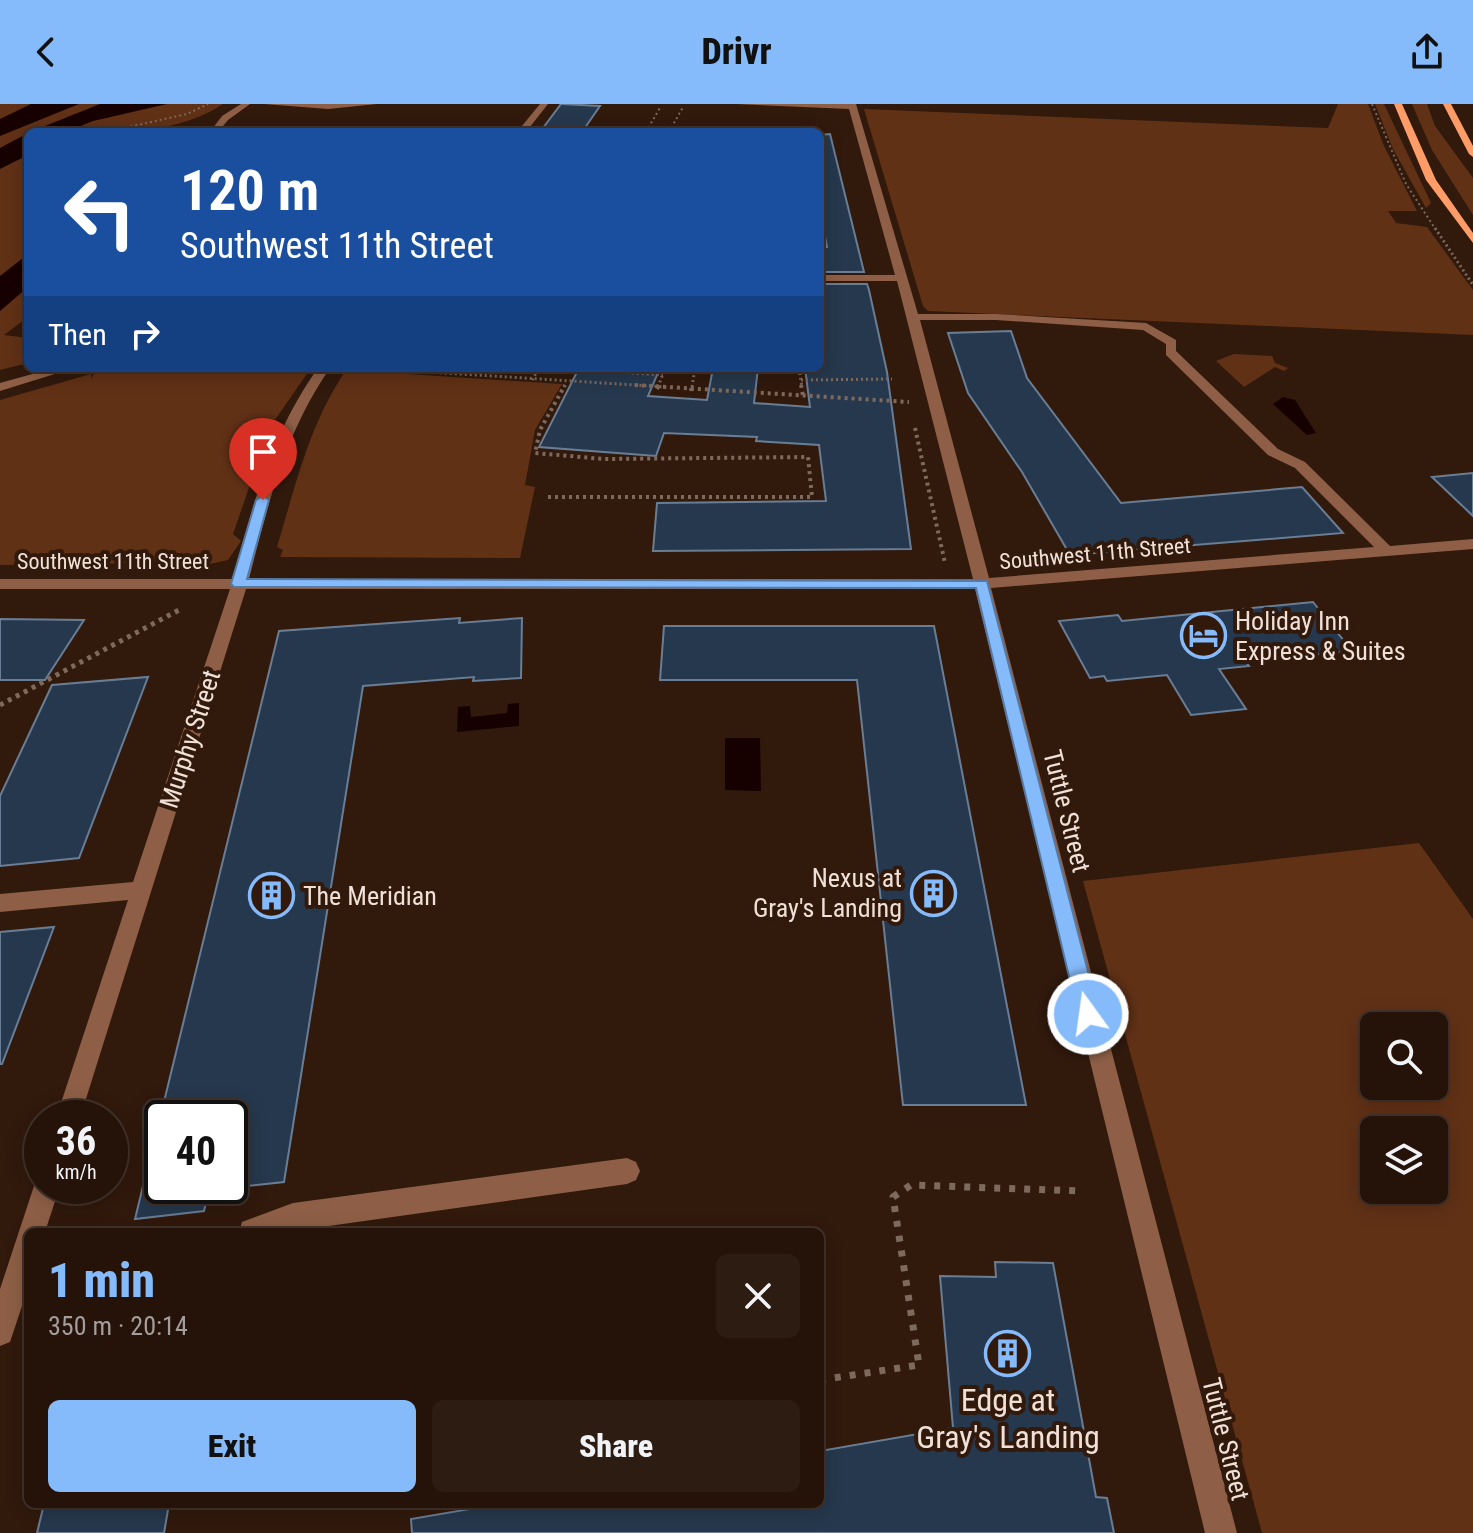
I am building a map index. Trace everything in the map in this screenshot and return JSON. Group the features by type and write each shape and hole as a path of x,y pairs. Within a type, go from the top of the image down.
{"main road":[{"path":"1398,104 1431,180 1473,240"},
{"path":"1447,104 1473,154"}],"street":[{"path":"217,128 225,118 246,104"},
{"path":"268,104 328,107 373,104"},
{"path":"524,128 544,104"},
{"path":"740,104 852,105"},
{"name":"Tuttle Street","path":"852,105 913,317 982,584 1221,1533"},
{"path":"824,278 902,278"},
{"path":"913,317 996,317 1146,327 1165,336 1172,343 1170,352 1273,452 1300,465 1386,551"},
{"path":"0,387 54,372"},
{"name":"Murphy Street","path":"74,1100 239,584 279,442 301,398 321,372"},
{"name":"Southwest 11th Street","path":"0,584 982,584 1473,544"},
{"path":"0,903 141,890"},
{"path":"262,1228 293,1216 627,1171"},
{"path":"33,1228 41,1204"},
{"path":"0,1332 24,1258"}],"path":[{"path":"124,128 187,114 209,104"},
{"path":"1372,104 1406,184 1473,285"},
{"path":"648,128 661,106"},
{"path":"671,128 683,107"},
{"path":"421,372 657,389 909,402 947,567"},
{"path":"532,380 537,372"},
{"path":"618,372 663,375"},
{"path":"657,389 664,372"},
{"path":"691,391 694,372"},
{"path":"800,372 803,396"},
{"path":"801,380 892,379"},
{"path":"548,497 812,497 808,457 604,459 535,453 540,430 566,383"},
{"path":"0,705 179,610"},
{"path":"824,1379 919,1365 893,1197 911,1185 1080,1191"}],"shaded area":[{"path":"0,104 223,104 201,116 158,128 24,128 24,320 4,335 24,338 24,364 0,370"},
{"path":"31,104 79,104 0,136 0,119"},
{"path":"100,104 167,104 76,128 40,128"},
{"path":"1338,104 1368,104 1384,146 1417,211 1388,211 1396,223 1427,227 1473,290 1473,335 928,311 923,306 864,109 1328,128"},
{"path":"1375,104 1384,104 1431,203 1426,208 1393,149"},
{"path":"1412,104 1427,104 1435,126 1473,178 1473,215 1432,150"},
{"path":"24,135 24,157 0,169 0,148"},
{"path":"24,257 24,290 0,311 0,276"},
{"path":"1234,354 1272,356 1275,363 1288,368 1284,371 1275,367 1244,387 1216,361"},
{"path":"95,372 308,372 270,427 233,534 241,541 228,560 175,570 151,563 0,565 0,400 91,374 91,379"},
{"path":"345,372 562,384 535,430 525,485 535,487 520,558 280,557 283,550 277,547 305,456 333,391"},
{"path":"1283,397 1295,400 1316,433 1307,435 1273,404"},
{"path":"519,703 519,726 457,732 458,707 470,706 471,717 507,713 508,704"},
{"path":"725,738 760,738 761,791 725,790"},
{"path":"1419,843 1473,919 1473,1533 1262,1533 1083,881"}],"building":[{"path":"561,104 600,106 585,128 543,128"},
{"path":"830,134 864,272 824,272 824,247 827,247 824,231 824,135"},
{"path":"824,284 867,284 887,372 911,549 653,551 657,503 826,501 819,445 756,441 757,437 664,433 656,456 539,447 577,372 658,372 648,396 707,400 712,372 758,372 754,403 810,407 806,372 824,372"},
{"path":"1011,331 1027,378 1121,503 1302,487 1343,533 1070,555 1022,472 968,393 948,333"},
{"path":"1473,473 1473,516 1432,477"},
{"name":"Holiday Inn Express & Suites","path":"1313,602 1352,651 1246,662 1249,666 1219,669 1246,709 1191,715 1167,675 1107,681 1104,676 1090,678 1059,621 1118,615 1122,621"},
{"name":"The Meridian","path":"460,618 459,623 522,618 521,678 473,681 474,677 363,686 284,1182 248,1186 248,1100 164,1100 279,631"},
{"path":"0,619 84,620 45,680 0,680"},
{"name":"Nexus at Gray's Landing","path":"664,626 934,626 1026,1105 903,1105 857,680 660,680"},
{"path":"148,677 79,858 0,866 0,796 52,685"},
{"path":"54,927 2,1064 0,1064 0,932"},
{"path":"143,1186 144,1204 206,1204 204,1211 135,1219"},
{"name":"Edge at Gray's Landing","path":"995,1262 1053,1263 1096,1497 1107,1498 1114,1533 412,1533 411,1519 476,1508 824,1508 824,1450 953,1428 940,1276 996,1277"},
{"path":"43,1508 168,1508 164,1533 37,1533"}],"place":[{"name":"Holiday Inn Express & Suites","path":"1204,636"},
{"name":"Nexus at Gray's Landing","path":"933,893"},
{"name":"The Meridian","path":"272,896"},
{"name":"Edge at Gray's Landing","path":"1008,1353"}],"route":[{"path":"263,500 239,584 982,584 1088,1014"}]}
